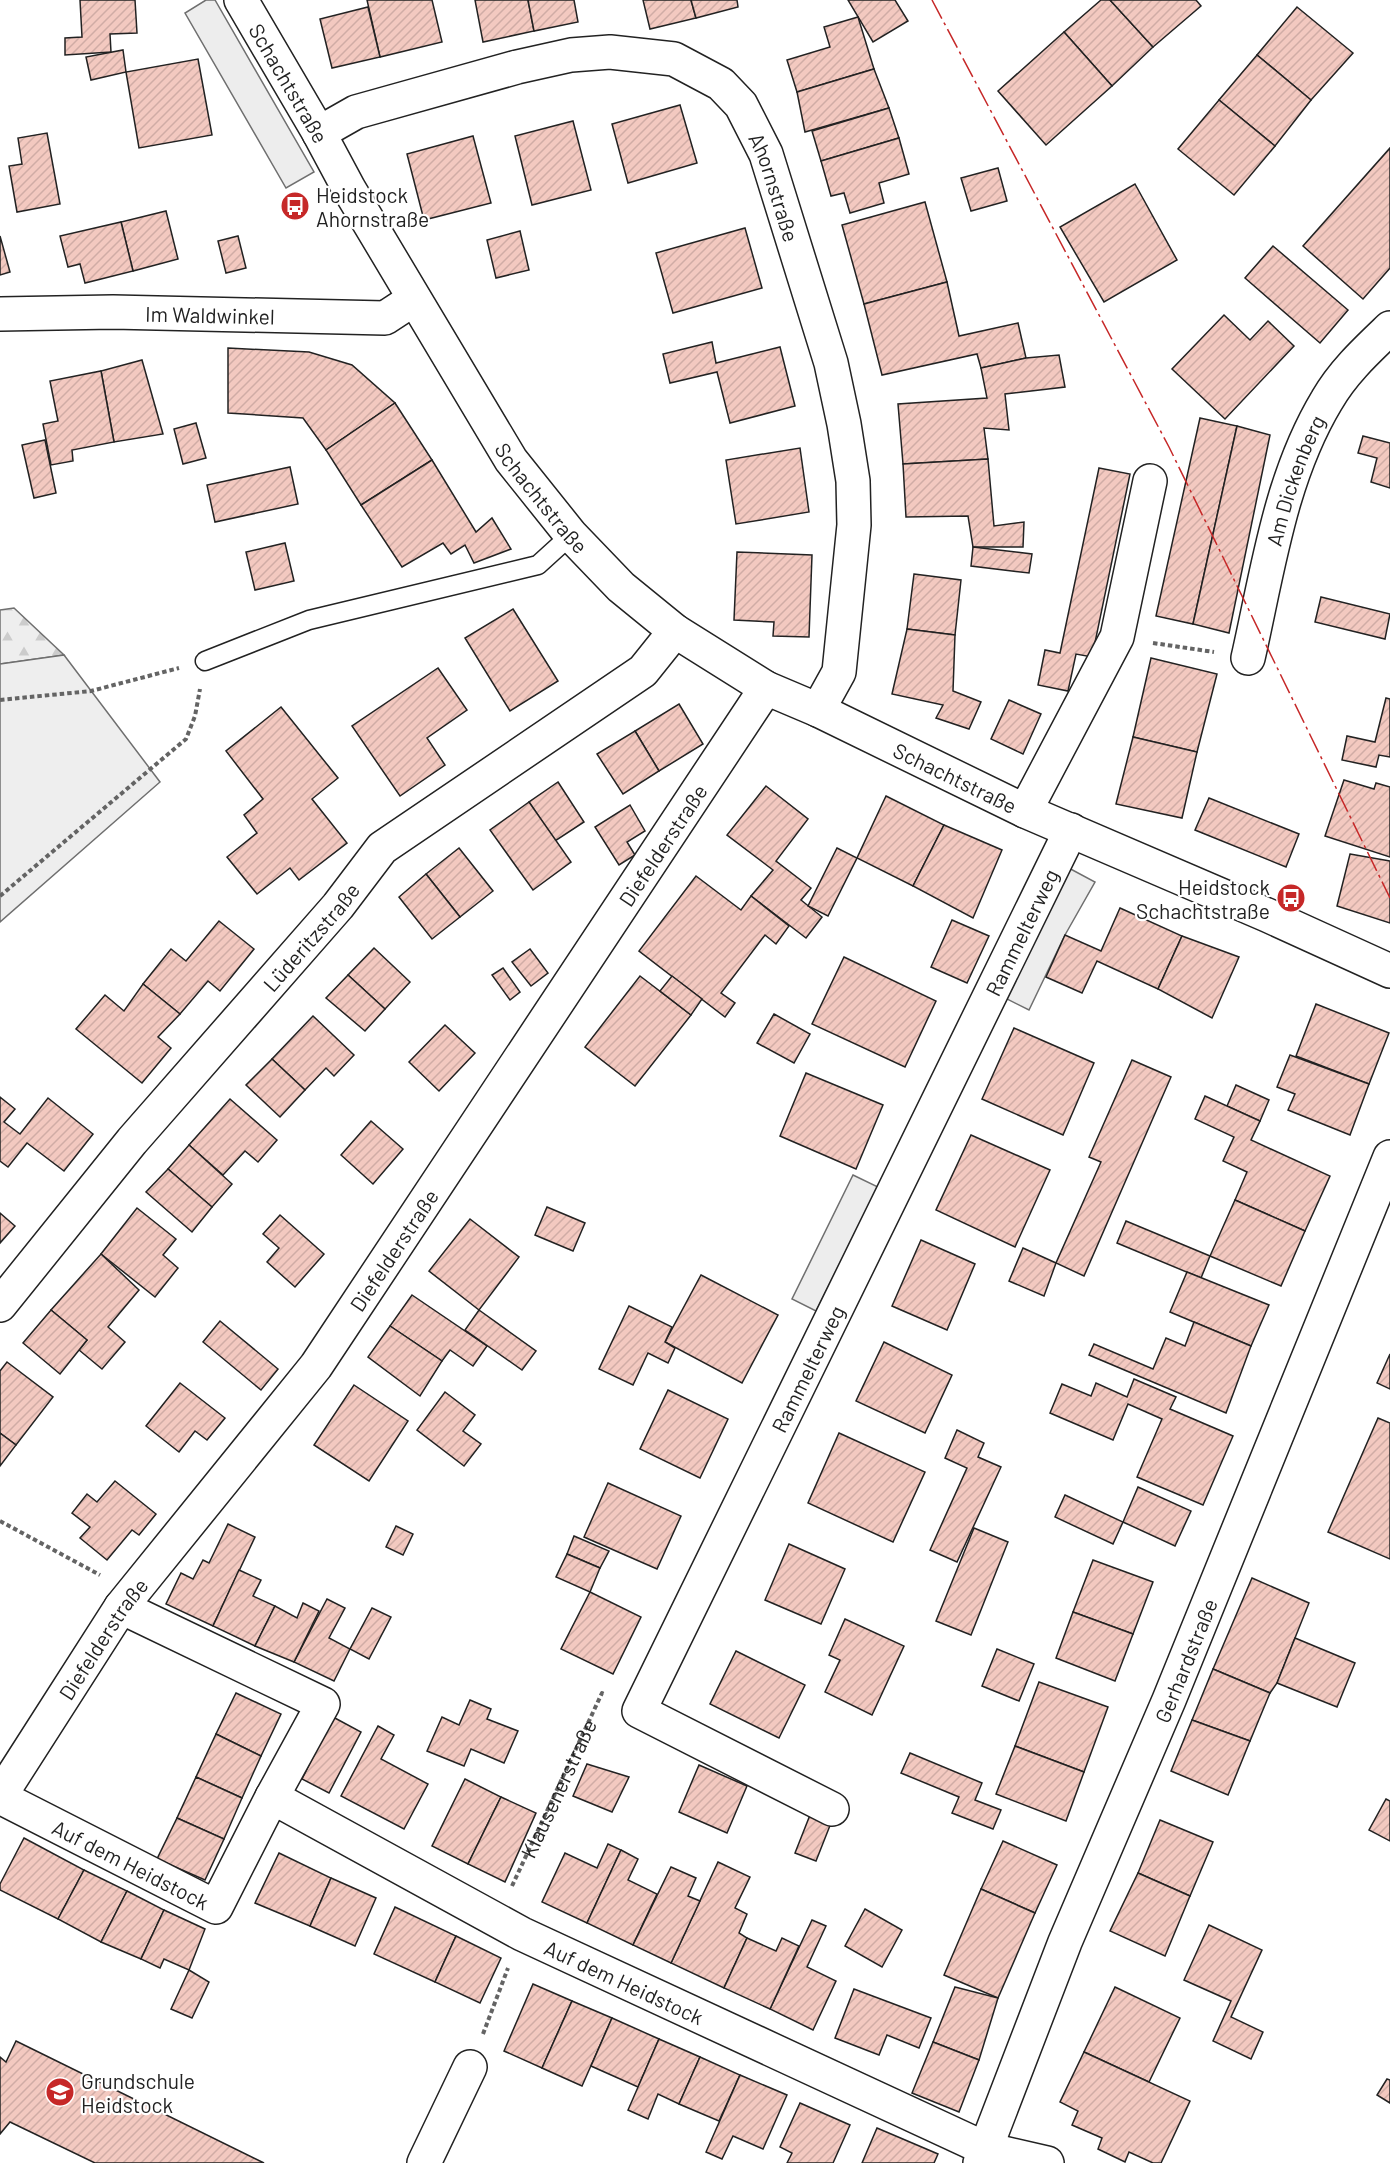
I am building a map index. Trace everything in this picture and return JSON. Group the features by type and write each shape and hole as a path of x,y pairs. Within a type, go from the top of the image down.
{"street":[{"name":"Schachtstraße","path":"241,0 349,189 511,460 571,535 621,587 675,631 766,688 818,710 1025,811 1267,915 1390,971"},
{"name":"Ahornstraße","path":"319,133 356,112 505,70 571,55 610,52 674,59 721,84 741,105 766,154 831,363 853,481 854,525 839,672 818,710"},
{"name":"Im Waldwinkel","path":"0,314 112,312 384,318 414,299"},
{"name":"Am Dickenberg","path":"1248,658 1286,491 1302,446 1328,398 1359,357 1390,328"},
{"name":"Schachtstraße","path":"1025,811 1117,637 1150,481"},
{"name":"Lüderitzstraße","path":"0,1305 132,1141 338,906 382,848 644,671 675,631"},
{"name":"Diefelderstraße","path":"0,1797 127,1600 316,1366 766,688"},
{"name":"Rammelterweg","path":"639,1711 1071,830"},
{"name":"Gerhardstraße","path":"983,2156 1065,1942 1168,1700 1390,1157"},
{"name":"Auf dem Heidstock","path":"0,1797 216,1907 323,1704 127,1600"},
{"path":"639,1711 832,1809"},
{"name":"Auf dem Heidstock","path":"272,1797 509,1927 983,2156 1047,2163"},
{"path":"424,2163 470,2067"}],"lane":[{"path":"206,661 309,620 538,565 571,535"}],"path":[{"path":"1117,637 1248,658"},
{"path":"0,700 91,691 206,661 195,716 186,739 0,896"},
{"path":"0,1521 127,1600"},
{"name":"Klausenerstraße","path":"470,2067 509,1927 602,1693 639,1711"}],"green space":[{"path":"14,608 64,655 0,664 0,610"},
{"path":"64,655 160,782 0,922 0,664"}],"shaded area":[{"path":"206,0 215,0 314,172 286,188 185,13"},
{"path":"1065,866 1095,882 1065,935 1029,1010 999,995"},
{"path":"853,1175 878,1187 816,1311 792,1299"}],"building":[{"path":"80,0 135,0 137,33 110,34 111,52 65,55 65,38 82,37"},
{"path":"367,0 432,0 442,42 380,57"},
{"path":"475,0 528,0 534,31 483,42"},
{"path":"528,0 574,0 578,22 534,31"},
{"path":"643,0 691,0 696,18 650,29"},
{"path":"691,0 737,0 738,7 696,18"},
{"path":"848,0 895,0 908,21 873,42"},
{"path":"1101,0 1110,0 1153,47 1112,86 1064,32"},
{"path":"1110,0 1196,0 1201,6 1153,47"},
{"path":"368,7 380,57 332,68 320,19"},
{"path":"1297,7 1353,53 1311,100 1257,55"},
{"path":"858,17 874,69 797,92 787,60 830,47 824,27"},
{"path":"1064,32 1112,86 1046,145 998,91"},
{"path":"123,50 126,72 91,80 86,57"},
{"path":"1257,55 1311,100 1275,146 1219,100"},
{"path":"198,59 212,135 139,148 126,72"},
{"path":"874,69 889,108 805,132 797,92"},
{"path":"1219,100 1275,146 1234,195 1178,149"},
{"path":"680,105 697,163 628,183 612,124"},
{"path":"889,108 899,138 821,161 812,131"},
{"path":"573,121 591,190 532,205 515,136"},
{"path":"47,133 60,204 17,212 9,166 22,164 18,138"},
{"path":"473,136 491,203 424,220 407,154"},
{"path":"899,138 909,174 879,183 884,203 850,213 844,193 831,196 821,161"},
{"path":"1390,148 1390,268 1363,299 1303,246"},
{"path":"998,168 1007,201 971,211 961,178"},
{"path":"1135,184 1177,260 1104,302 1060,227"},
{"path":"925,202 947,282 864,304 842,225"},
{"path":"166,211 178,259 133,271 121,222"},
{"path":"121,222 133,271 85,283 80,264 68,267 60,236"},
{"path":"745,228 762,288 673,313 656,253"},
{"path":"520,231 529,270 496,278 487,240"},
{"path":"0,236 10,272 0,275"},
{"path":"238,236 246,268 226,273 218,241"},
{"path":"1273,246 1348,310 1320,343 1245,278"},
{"path":"947,282 959,336 1018,323 1026,358 981,368 977,354 882,375 864,304"},
{"path":"1224,315 1250,340 1268,321 1294,346 1225,419 1172,369"},
{"path":"712,342 716,363 780,347 795,406 730,423 717,372 670,383 663,354"},
{"path":"228,348 309,352 352,365 395,403 326,450 303,418 228,413"},
{"path":"1059,355 1065,387 1005,394 1009,430 984,428 988,459 903,464 898,404 987,398 981,368 1026,358"},
{"path":"142,360 163,434 114,442 101,371"},
{"path":"101,371 114,442 72,450 73,461 51,465 43,424 58,421 50,381"},
{"path":"395,403 432,460 361,505 326,450"},
{"path":"1200,418 1237,426 1193,624 1156,616"},
{"path":"196,423 206,458 183,464 174,429"},
{"path":"1237,426 1270,435 1229,633 1193,624"},
{"path":"1363,436 1390,443 1390,488 1371,482 1377,458 1358,453"},
{"path":"45,440 56,493 34,498 22,445"},
{"path":"800,448 809,512 736,524 726,460"},
{"path":"988,459 994,526 1024,522 1023,547 973,547 968,516 906,517 903,464"},
{"path":"432,460 476,532 492,518 511,549 474,563 465,545 451,554 443,543 402,567 361,505"},
{"path":"290,467 298,504 215,522 207,485"},
{"path":"1099,468 1130,474 1092,657 1076,654 1068,691 1038,685 1045,650 1060,653"},
{"path":"285,543 294,581 255,590 246,552"},
{"path":"973,547 1032,554 1029,573 971,566"},
{"path":"737,552 812,555 809,637 773,636 774,622 734,620"},
{"path":"914,574 961,580 955,635 907,629"},
{"path":"1321,597 1390,614 1385,639 1315,622"},
{"path":"513,609 558,681 510,711 465,638"},
{"path":"907,629 955,635 953,691 981,702 969,729 936,718 943,705 892,694"},
{"path":"1151,658 1217,674 1197,752 1133,737"},
{"path":"438,668 467,710 427,738 445,765 400,796 352,726"},
{"path":"1386,698 1390,699 1390,757 1379,755 1376,767 1342,760 1347,736 1375,742"},
{"path":"1009,700 1041,714 1023,754 991,739"},
{"path":"679,704 703,744 659,771 635,731"},
{"path":"281,707 338,778 312,799 347,843 299,880 290,868 257,894 227,857 257,833 244,815 263,799 226,751"},
{"path":"635,731 659,771 623,794 597,754"},
{"path":"1133,737 1197,752 1182,818 1116,804"},
{"path":"1344,780 1374,789 1376,783 1390,787 1390,857 1325,836"},
{"path":"558,782 584,822 555,841 529,802"},
{"path":"766,786 808,819 776,861 811,888 801,900 822,917 806,938 751,896 773,870 727,835"},
{"path":"886,796 944,825 913,886 857,858"},
{"path":"1209,798 1299,834 1286,867 1195,830"},
{"path":"529,802 571,862 533,890 490,830"},
{"path":"630,805 645,831 627,842 635,855 619,865 595,827"},
{"path":"944,825 1002,850 973,918 913,886"},
{"path":"459,848 493,891 460,917 426,874"},
{"path":"837,848 857,858 828,916 808,906"},
{"path":"1350,854 1390,861 1390,923 1337,906"},
{"path":"426,874 460,917 432,939 399,897"},
{"path":"696,876 741,910 751,896 789,926 776,944 765,935 721,993 735,1003 725,1017 639,951"},
{"path":"1120,908 1182,936 1158,989 1097,961 1082,993 1046,977 1065,935 1101,951"},
{"path":"952,920 989,936 967,983 931,967"},
{"path":"219,921 254,949 220,991 208,981 180,1014 143,984 171,949 186,961"},
{"path":"1182,936 1239,957 1212,1018 1158,989"},
{"path":"374,948 410,982 385,1009 348,975"},
{"path":"530,949 548,973 531,986 512,962"},
{"path":"844,957 936,1001 905,1067 812,1024"},
{"path":"503,968 520,992 510,1000 492,975"},
{"path":"348,975 385,1009 365,1031 326,998"},
{"path":"640,976 691,1015 635,1086 585,1047"},
{"path":"672,976 702,999 691,1015 660,991"},
{"path":"143,984 180,1014 158,1037 171,1048 142,1083 76,1029 105,995 124,1011"},
{"path":"1316,1004 1389,1033 1369,1084 1296,1056"},
{"path":"774,1014 810,1034 794,1063 757,1043"},
{"path":"313,1016 354,1055 334,1076 326,1068 305,1090 272,1059"},
{"path":"445,1025 475,1053 439,1091 409,1062"},
{"path":"1014,1028 1094,1063 1063,1135 982,1099"},
{"path":"1290,1055 1369,1084 1350,1135 1288,1110 1295,1094 1277,1087"},
{"path":"272,1059 305,1090 280,1117 246,1085"},
{"path":"1132,1060 1171,1077 1084,1276 1056,1263 1101,1162 1089,1157"},
{"path":"806,1073 883,1105 856,1169 780,1136"},
{"path":"1236,1085 1269,1100 1260,1121 1227,1106"},
{"path":"1205,1096 1260,1121 1251,1140 1330,1176 1305,1231 1235,1200 1247,1172 1223,1161 1234,1137 1195,1119"},
{"path":"0,1097 15,1109 4,1122 20,1134 48,1098 93,1134 64,1171 27,1143 8,1167 0,1161"},
{"path":"230,1099 277,1140 258,1162 245,1151 223,1175 189,1145"},
{"path":"371,1121 403,1149 373,1184 341,1155"},
{"path":"971,1135 1050,1170 1015,1247 936,1210"},
{"path":"189,1145 232,1184 212,1207 168,1169"},
{"path":"168,1169 212,1207 192,1232 146,1192"},
{"path":"1235,1200 1305,1231 1281,1286 1210,1256"},
{"path":"547,1207 585,1223 573,1251 535,1235"},
{"path":"137,1208 176,1239 163,1255 178,1268 155,1297 101,1254"},
{"path":"0,1213 15,1226 0,1243"},
{"path":"280,1215 324,1254 295,1287 267,1262 279,1248 263,1234"},
{"path":"470,1219 519,1257 479,1310 429,1271"},
{"path":"1126,1221 1210,1256 1201,1278 1117,1243"},
{"path":"921,1240 975,1264 947,1330 892,1306"},
{"path":"1023,1248 1056,1263 1044,1296 1009,1281"},
{"path":"101,1254 139,1290 108,1327 125,1342 102,1369 79,1350 87,1340 51,1310"},
{"path":"1187,1272 1269,1305 1251,1346 1170,1312"},
{"path":"701,1275 778,1315 742,1383 665,1342"},
{"path":"412,1295 487,1346 473,1366 450,1350 442,1361 390,1326"},
{"path":"629,1306 672,1327 665,1342 675,1348 668,1363 648,1353 633,1385 599,1369"},
{"path":"51,1310 87,1340 60,1374 23,1343"},
{"path":"479,1310 536,1351 522,1370 465,1330"},
{"path":"220,1321 278,1369 261,1390 203,1342"},
{"path":"1194,1322 1251,1346 1226,1413 1089,1355 1094,1344 1153,1369 1166,1338 1185,1346"},
{"path":"390,1326 442,1361 420,1396 368,1357"},
{"path":"884,1342 952,1375 925,1433 856,1401"},
{"path":"1390,1354 1390,1389 1377,1383"},
{"path":"7,1362 53,1397 16,1445 0,1433 0,1371"},
{"path":"1134,1379 1176,1397 1170,1409 1233,1436 1203,1505 1137,1477 1162,1419 1128,1404 1113,1440 1050,1413 1062,1384 1091,1396 1096,1383 1127,1397"},
{"path":"180,1383 225,1418 207,1440 195,1431 179,1452 146,1426"},
{"path":"354,1385 408,1421 369,1481 314,1445"},
{"path":"668,1390 728,1419 700,1478 640,1449"},
{"path":"445,1392 475,1415 463,1431 481,1444 464,1466 417,1430"},
{"path":"1378,1418 1390,1423 1390,1559 1328,1532"},
{"path":"957,1430 984,1443 978,1457 1001,1467 957,1562 930,1550 967,1468 945,1458"},
{"path":"0,1433 16,1445 0,1466"},
{"path":"839,1433 925,1472 893,1542 808,1503"},
{"path":"115,1481 156,1514 139,1535 132,1530 107,1560 80,1538 90,1527 72,1513 87,1494 97,1502"},
{"path":"608,1483 681,1516 657,1569 584,1537"},
{"path":"1138,1487 1191,1511 1175,1546 1123,1522"},
{"path":"1065,1495 1123,1522 1113,1544 1055,1517"},
{"path":"228,1524 255,1537 213,1626 166,1604 181,1573 193,1579 203,1560 209,1563"},
{"path":"396,1526 413,1534 403,1555 386,1547"},
{"path":"974,1528 1008,1542 971,1635 936,1621"},
{"path":"574,1536 609,1551 600,1568 567,1554"},
{"path":"789,1544 845,1569 821,1624 765,1600"},
{"path":"567,1554 600,1568 590,1592 556,1577"},
{"path":"1093,1560 1153,1582 1133,1634 1073,1612"},
{"path":"239,1570 261,1580 253,1596 275,1606 255,1646 213,1626"},
{"path":"1252,1578 1309,1603 1277,1683 1270,1693 1213,1669"},
{"path":"590,1592 641,1617 613,1674 561,1649"},
{"path":"327,1599 345,1608 329,1638 350,1649 334,1681 294,1662"},
{"path":"303,1603 319,1611 294,1662 255,1646 275,1606 297,1618"},
{"path":"372,1608 391,1617 369,1659 350,1649"},
{"path":"1073,1612 1133,1634 1115,1681 1056,1658"},
{"path":"845,1619 904,1646 872,1715 825,1692 840,1660 829,1655"},
{"path":"1295,1638 1355,1663 1337,1707 1277,1683"},
{"path":"997,1649 1034,1664 1019,1701 982,1686"},
{"path":"736,1651 805,1685 779,1738 710,1704"},
{"path":"1213,1669 1270,1693 1250,1741 1192,1720"},
{"path":"1039,1682 1108,1707 1084,1772 1015,1746"},
{"path":"236,1693 281,1714 261,1756 216,1734"},
{"path":"470,1700 491,1709 487,1719 518,1731 504,1763 471,1749 464,1766 427,1751 442,1717 459,1725"},
{"path":"333,1717 361,1732 329,1793 302,1779"},
{"path":"1192,1720 1250,1741 1228,1795 1171,1771"},
{"path":"378,1726 394,1735 381,1759 428,1784 404,1829 341,1796"},
{"path":"216,1734 261,1756 242,1798 196,1777"},
{"path":"1015,1746 1084,1772 1066,1821 996,1794"},
{"path":"910,1753 982,1783 975,1800 1001,1810 993,1829 952,1813 959,1797 901,1773"},
{"path":"587,1764 629,1777 612,1812 573,1796"},
{"path":"699,1765 747,1786 727,1833 679,1812"},
{"path":"196,1777 242,1798 224,1839 177,1818"},
{"path":"465,1779 501,1797 468,1864 432,1846"},
{"path":"501,1797 536,1813 505,1882 468,1864"},
{"path":"1386,1799 1390,1801 1390,1841 1369,1830"},
{"path":"810,1815 831,1823 816,1861 795,1853"},
{"path":"177,1818 224,1839 205,1880 157,1859"},
{"path":"1160,1820 1213,1842 1190,1896 1138,1873"},
{"path":"24,1838 84,1870 58,1919 0,1890 0,1884"},
{"path":"1003,1841 1057,1865 1035,1913 981,1889"},
{"path":"608,1844 621,1850 587,1923 542,1902 565,1853 597,1868"},
{"path":"621,1850 638,1859 628,1880 657,1894 633,1945 587,1923"},
{"path":"279,1853 331,1878 310,1926 255,1903"},
{"path":"718,1862 750,1877 735,1908 747,1914 739,1933 747,1938 724,1988 671,1963"},
{"path":"671,1867 696,1878 688,1896 700,1901 671,1963 633,1945"},
{"path":"84,1870 127,1891 101,1942 58,1919"},
{"path":"1138,1873 1190,1896 1165,1956 1110,1931"},
{"path":"331,1878 376,1898 355,1946 310,1926"},
{"path":"981,1889 1035,1913 998,1998 944,1975"},
{"path":"127,1891 164,1910 141,1959 101,1942"},
{"path":"395,1907 456,1936 435,1982 374,1954"},
{"path":"865,1909 902,1930 882,1967 845,1946"},
{"path":"164,1910 205,1929 189,1970 164,1959 160,1968 141,1959"},
{"path":"812,1920 826,1926 807,1967 836,1981 813,2030 770,2009"},
{"path":"1209,1925 1262,1950 1231,2017 1263,2032 1251,2059 1213,2041 1231,2001 1184,1980"},
{"path":"456,1936 501,1958 480,2003 435,1982"},
{"path":"747,1938 776,1951 782,1938 799,1946 770,2009 724,1988"},
{"path":"189,1970 209,1982 192,2018 171,2009"},
{"path":"533,1984 572,2001 542,2068 504,2051"},
{"path":"955,1987 998,1998 979,2060 933,2042"},
{"path":"1115,1987 1180,2018 1149,2082 1084,2052"},
{"path":"854,1989 931,2018 919,2048 887,2035 879,2055 835,2038"},
{"path":"572,2001 612,2018 582,2086 542,2068"},
{"path":"612,2018 659,2039 638,2087 591,2066"},
{"path":"659,2039 700,2057 679,2104 658,2094 648,2119 628,2110"},
{"name":"Grundschule Heidstock","path":"16,2041 264,2163 95,2163 10,2122 0,2134 0,2057 6,2062"},
{"path":"933,2042 979,2060 959,2112 912,2093"},
{"path":"1084,2052 1190,2101 1161,2163 1153,2163 1129,2152 1125,2162 1098,2149 1102,2138 1072,2125 1078,2111 1060,2102"},
{"path":"700,2057 740,2075 719,2121 679,2104"},
{"path":"740,2075 787,2095 763,2149 733,2136 722,2159 706,2152"},
{"path":"1387,2079 1390,2080 1390,2103 1377,2095"},
{"path":"800,2103 850,2125 833,2163 787,2163 792,2153 780,2147"},
{"path":"877,2128 938,2154 934,2163 862,2163"}],"power":[{"path":"932,0 1169,447 1390,898"}],"place":[{"name":"Heidstock Ahornstraße","path":"295,206"},
{"name":"Heidstock Schachtstraße","path":"1291,898"},
{"name":"Grundschule Heidstock","path":"60,2092"}]}
